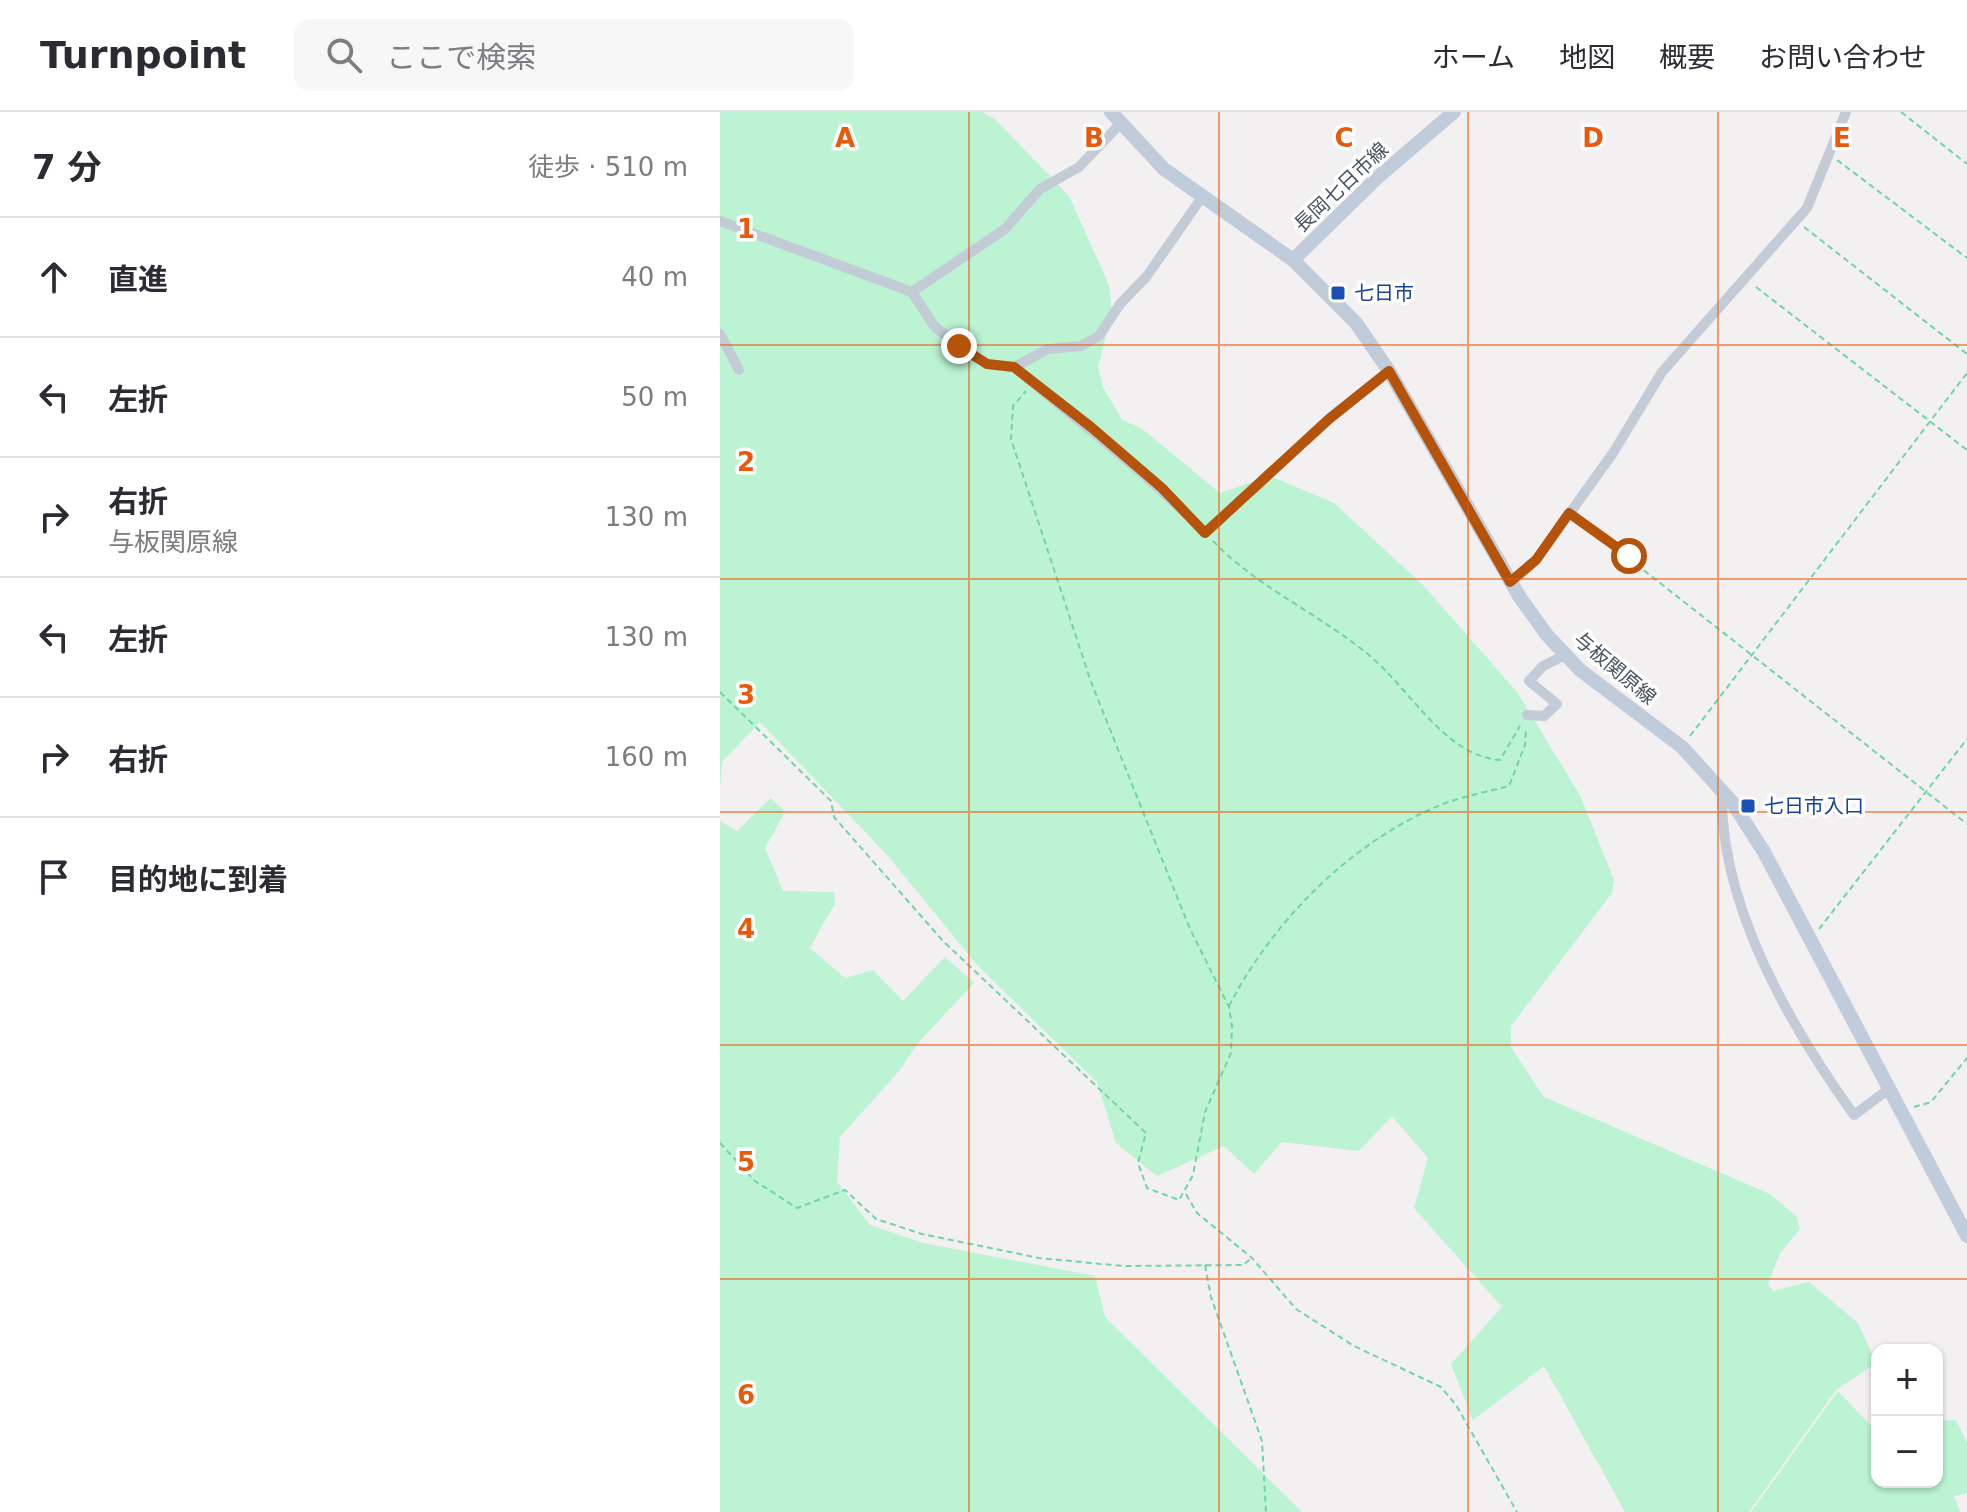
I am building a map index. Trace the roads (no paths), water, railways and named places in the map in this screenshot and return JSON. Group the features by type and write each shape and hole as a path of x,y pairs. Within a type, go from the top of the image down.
{"main road":[{"name":"長岡七日市線","path":"1293,260 1378,177 1454,112"},
{"name":"与板関原線","path":"1116,118 1164,169 1293,260 1356,323 1389,371 1510,582 1565,655 1682,747 1722,790 1764,852 1967,1236"}],"street":[{"path":"1510,582 1529,568 1613,453 1662,372 1796,222 1815,192 1846,112"},
{"path":"912,292 994,238 1040,189 1079,167 1116,118"},
{"path":"720,221 912,292 934,326 959,346 987,364 1014,367 1048,349 1081,346 1099,336 1120,304 1147,276 1202,197"},
{"path":"720,334 739,370"},
{"path":"1014,367 1162,488 1205,533 1329,419 1389,371"},
{"path":"1527,715 1544,716 1557,704 1529,681 1543,666 1565,655"},
{"path":"1722,790 1721,813 1729,854 1759,952 1813,1058 1854,1115 1889,1089"}],"place":[{"name":"七日市","path":"1338,293"},
{"name":"七日市入口","path":"1748,806"}]}
